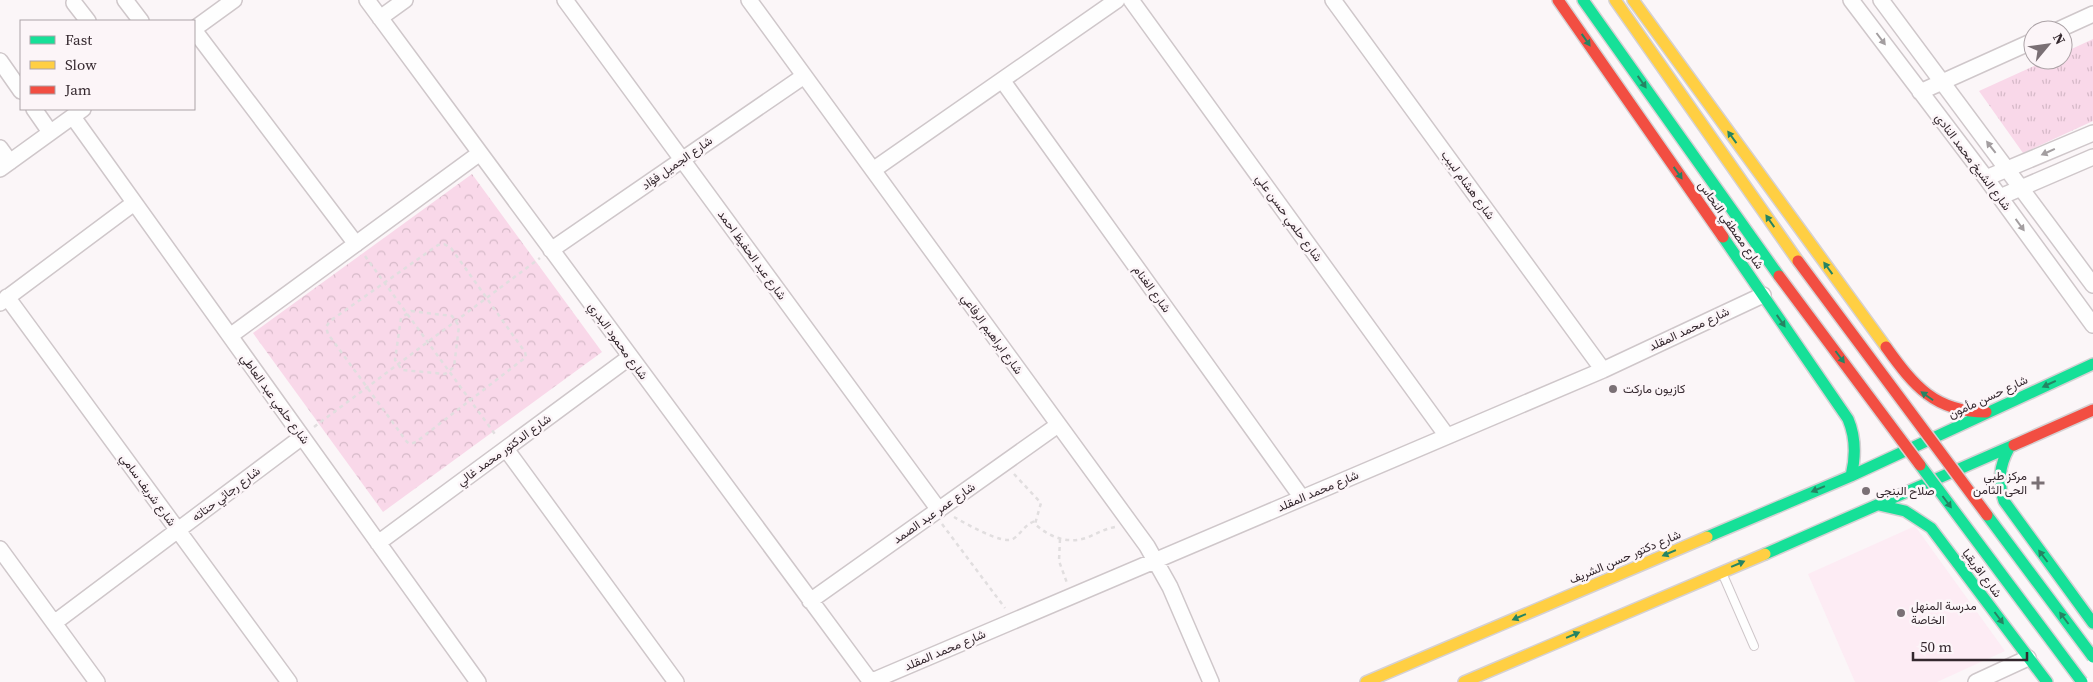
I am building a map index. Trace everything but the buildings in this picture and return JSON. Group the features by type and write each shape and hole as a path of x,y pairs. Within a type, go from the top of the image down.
{"main road":[{"name":"شارع مصطفي النحاس","path":"1558,0 1844,411 1853,429 1856,451 1851,476"},
{"path":"1583,0 1779,276 2082,682"},
{"path":"1615,0 1798,261 2093,657"},
{"path":"1633,0 1884,347 1916,388 1937,403 1962,411 1990,412"},
{"path":"1820,376 1826,382 1846,387 1866,382 1878,371 1884,355 1884,347"},
{"name":"شارع حسن مأمون","path":"1895,456 2093,364"},
{"path":"1464,682 1879,504 1912,483 1961,469 2093,410"},
{"path":"1945,432 1942,443 1944,454 1951,464 1961,469"},
{"path":"2009,448 2004,456 1999,474 2001,492 2008,508 2093,623"},
{"path":"1895,456 1906,465"},
{"name":"شارع دكتور حسن الشريف","path":"1366,682 1895,456"},
{"name":"شارع افريقيا","path":"1879,504 1905,511 1931,528 2047,682"},
{"path":"1969,578 1971,558 1982,540 1998,533 2015,532 2030,539"}],"street":[{"path":"125,0 140,20"},
{"path":"195,28 234,0"},
{"name":"شارع محمود البدري","path":"367,0 870,682"},
{"path":"380,18 405,0"},
{"name":"شارع عبد الحفيظ احمد","path":"564,0 936,512"},
{"name":"شارع ابراهيم الرفاعي","path":"749,0 1156,560 1170,587 1211,682"},
{"path":"873,170 1117,0"},
{"name":"شارع حلمي حسن علي","path":"1131,0 1447,436"},
{"name":"شارع هشام لبيب","path":"1333,0 1602,370"},
{"name":"شارع الشيخ محمد النادي","path":"1852,0 2093,324"},
{"name":"شارع الشيخ محمد النادي","path":"1881,0 2093,285"},
{"path":"2090,0 2093,4"},
{"path":"74,3 87,20"},
{"path":"2073,23 2093,14"},
{"path":"195,30 356,244"},
{"path":"1920,92 2023,46"},
{"path":"0,60 20,90"},
{"name":"شارع الجميل فؤاد","path":"551,250 804,76"},
{"name":"شارع الغنام","path":"1002,80 1302,498"},
{"path":"35,110 50,132"},
{"path":"0,148 5,166 78,113"},
{"name":"شارع حلمي عبد العاطي","path":"78,113 134,203 478,682"},
{"path":"1986,178 2093,133"},
{"path":"230,336 480,153"},
{"path":"2000,197 2093,157"},
{"name":"شارع شريف سامي","path":"134,203 4,300 289,682"},
{"name":"شارع محمد المقلد","path":"870,682 1602,370 1763,295"},
{"name":"شارع الدكتور محمد غالي","path":"378,543 630,357"},
{"name":"شارع عمر عبد الصمد","path":"810,601 1058,425"},
{"name":"شارع رجائي حتاته","path":"54,623 302,436"},
{"path":"506,449 676,682"},
{"path":"0,549 97,682"},
{"path":"1976,682 2028,658"}],"lane":[{"path":"1721,571 1754,646"}],"path":[{"path":"356,244 506,449"},
{"path":"444,244 451,248 526,356 416,442 410,444 328,334 326,327 330,321 385,283 438,245 444,244"},
{"path":"302,436 551,250"},
{"path":"411,311 452,316 456,321 459,326 454,367 445,374 402,370 398,365 395,360 401,318 407,314 411,311"},
{"path":"936,512 1002,540 1013,539 1026,525 1035,521 1041,504 1026,490 1005,463"},
{"path":"936,512 1014,621"},
{"path":"1035,521 1044,531 1060,539 1080,539 1121,526 1134,529"},
{"path":"1060,539 1058,550 1062,572 1066,583 1076,594"}],"shaded area":[{"name":"مدرسة المنهل الخاصة","path":"1915,526 2005,651 1937,682 1855,682 1808,574"}],"green space":[{"path":"2093,39 2093,121 2023,153 1979,91 2025,70 2073,70 2073,48"},
{"path":"472,174 602,352 383,512 253,333"}],"traffic: fast":[{"path":"1583,0 1779,276"},
{"path":"1723,237 1848,419 1853,433 1854,447 1851,476"},
{"path":"1707,537 1851,476 2093,364"},
{"path":"1765,554 2014,445"},
{"path":"2009,448 2000,474 2004,501 2093,623"},
{"path":"1920,465 2082,682"},
{"path":"1879,505 1905,511 1931,528 2047,682"},
{"path":"1987,515 2093,657"}],"traffic: slow":[{"path":"1615,0 1798,261"},
{"path":"1633,0 1886,347"},
{"path":"1366,682 1707,537"},
{"path":"1464,682 1765,554"}],"traffic: jam":[{"path":"1558,0 1723,237"},
{"path":"1798,261 1987,515"},
{"path":"1779,276 1920,465"},
{"path":"1886,347 1916,385 1939,402 1968,411 1986,412"},
{"path":"2014,445 2093,410"}],"place":[{"name":"كازيون ماركت","path":"1613,389"},
{"name":"مركز طبي الحى الثامن","path":"2038,483"},
{"name":"صلاح البنجى","path":"1866,491"},
{"name":"مدرسة المنهل الخاصة","path":"1901,613"}]}
